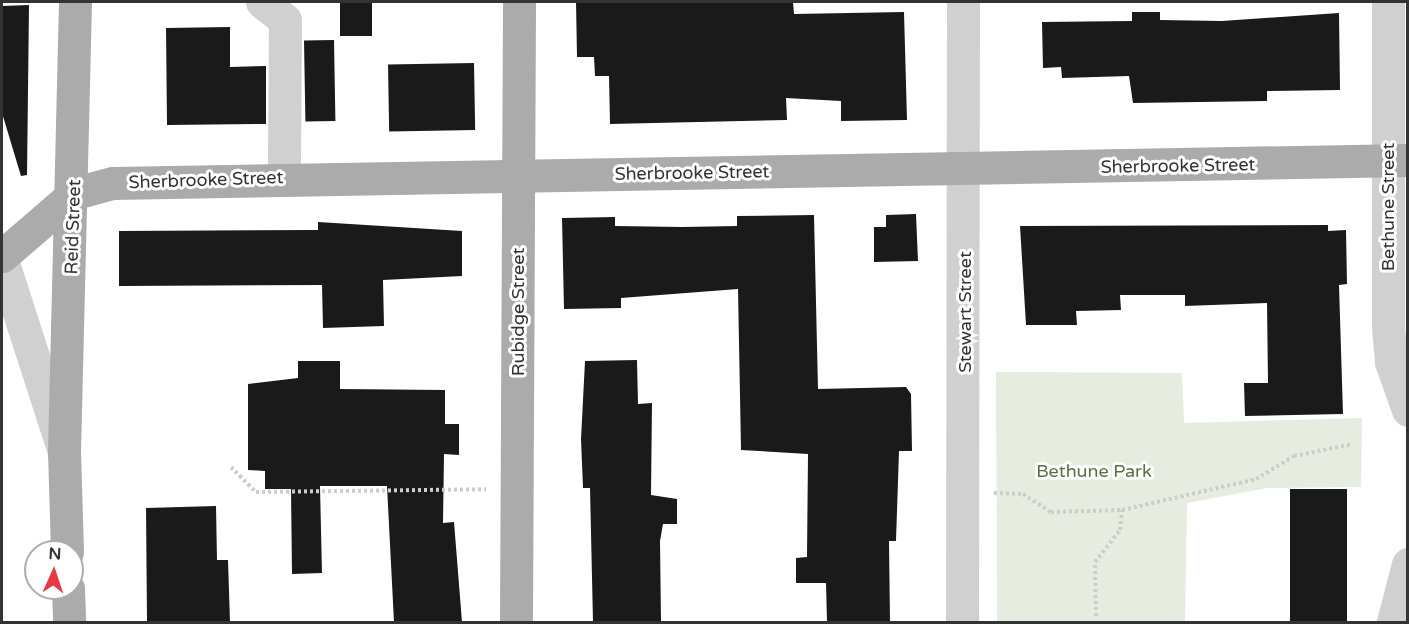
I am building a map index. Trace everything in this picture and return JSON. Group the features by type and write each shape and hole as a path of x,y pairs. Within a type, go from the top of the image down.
{"main road":[{"name":"Reid Street","path":"67,540 64,452 75,193 75,2"},
{"name":"Rubidge Street","path":"516,622 520,175 519,2"},
{"name":"Sherbrooke Street","path":"2,258 75,193 113,183 1398,161"},
{"path":"68,600 69,622"}],"street":[{"path":"262,2 285,20 284,179"},
{"name":"Stewart Street","path":"962,622 965,170 963,2"},
{"name":"Bethune Street","path":"1388,2 1398,161 1388,327 1391,362 1407,410"},
{"path":"2,258 64,452"},
{"path":"1393,622 1407,564"}],"path":[{"path":"963,494 1023,495 1051,512 1122,510 1256,479 1294,456 1353,444"},
{"path":"231,467 256,492 486,489"},
{"path":"1096,616 1095,562 1120,530 1122,510"}],"green space":[{"name":"Bethune Park","path":"996,372 1182,373 1184,423 1362,418 1361,487 1267,488 1187,503 1185,622 997,622"}],"building":[{"path":"576,2 793,2 794,14 904,12 907,120 841,121 841,101 786,98 787,120 610,124 609,76 595,76 594,57 577,57"},
{"path":"340,3 372,3 372,36 340,36"},
{"path":"29,5 27,175 21,176 2,113 2,6"},
{"path":"1132,12 1160,12 1160,20 1222,21 1339,13 1340,90 1267,91 1267,101 1133,103 1129,76 1062,78 1061,67 1043,68 1042,22 1132,21"},
{"path":"230,27 230,67 266,66 266,124 167,125 166,28"},
{"path":"334,40 335,121 305,122 304,41"},
{"path":"474,63 475,130 389,131 388,65"},
{"path":"916,214 918,261 874,262 874,227 886,227 886,215"},
{"path":"814,215 818,389 906,387 911,394 912,451 899,451 896,541 889,541 890,622 827,622 826,583 796,583 796,558 807,557 808,454 741,450 738,289 621,298 621,308 564,309 562,218 615,217 615,226 682,227 737,226 737,216"},
{"path":"318,222 462,231 462,276 383,280 384,326 323,328 322,285 119,286 119,231 318,230"},
{"path":"1328,225 1328,231 1346,230 1347,284 1339,285 1343,414 1245,416 1244,383 1268,383 1267,303 1185,306 1185,295 1120,295 1121,310 1076,311 1077,325 1026,325 1020,226"},
{"path":"637,360 638,404 652,403 651,495 677,499 677,524 663,524 660,541 661,622 593,622 590,488 583,488 581,439 585,361"},
{"path":"298,361 340,361 340,389 445,390 445,424 459,424 459,455 444,454 443,523 454,522 462,622 394,622 387,486 320,486 322,573 292,574 291,489 265,489 265,471 248,470 248,384 298,378"},
{"path":"1290,489 1347,489 1347,622 1290,622"},
{"path":"216,506 217,560 228,560 230,622 147,622 146,508"}]}
